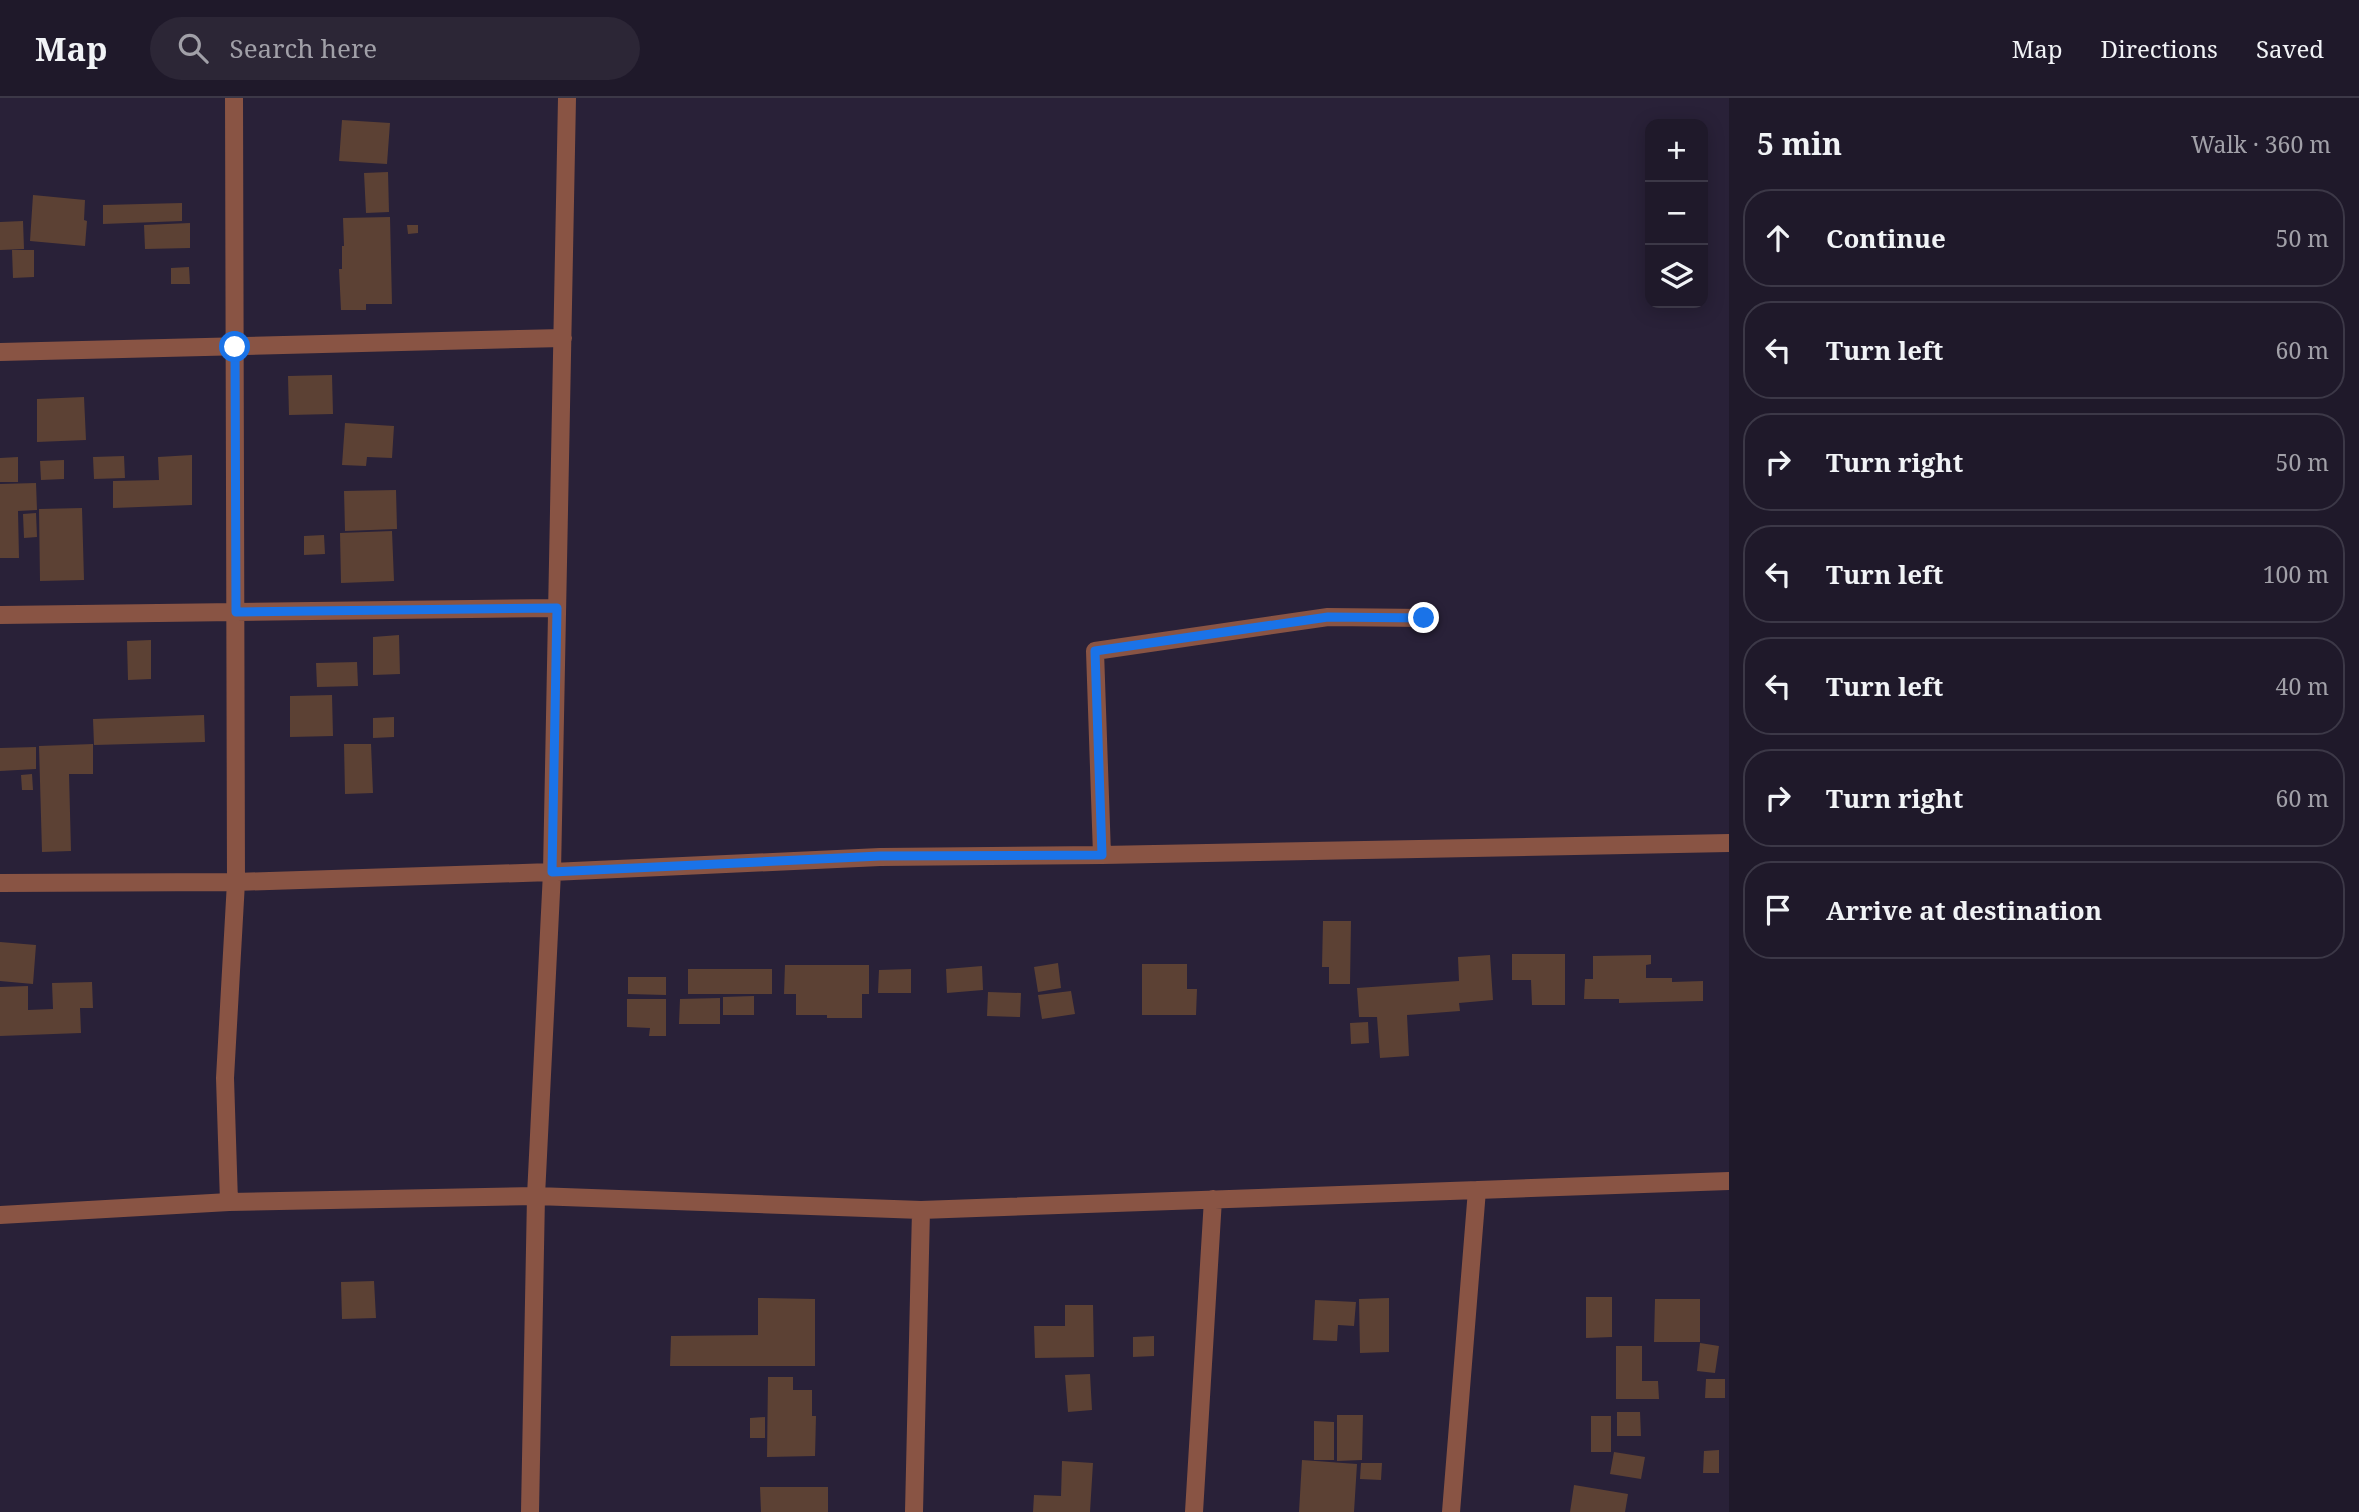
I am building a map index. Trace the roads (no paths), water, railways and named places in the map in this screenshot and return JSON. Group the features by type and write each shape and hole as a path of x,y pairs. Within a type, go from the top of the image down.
{"street":[{"path":"229,1202 225,1078 236,882 234,98"},
{"path":"530,1512 536,1196 552,872 567,98"},
{"path":"0,352 563,338"},
{"path":"0,615 557,608"},
{"path":"1102,855 1095,651 1328,617 1424,618"},
{"path":"0,883 236,882 552,872 880,856 1102,855 1729,844"},
{"path":"0,1216 229,1202 536,1196 921,1210 1729,1181"},
{"path":"1451,1512 1477,1190"},
{"path":"1194,1512 1213,1199"},
{"path":"914,1512 921,1210"}]}
